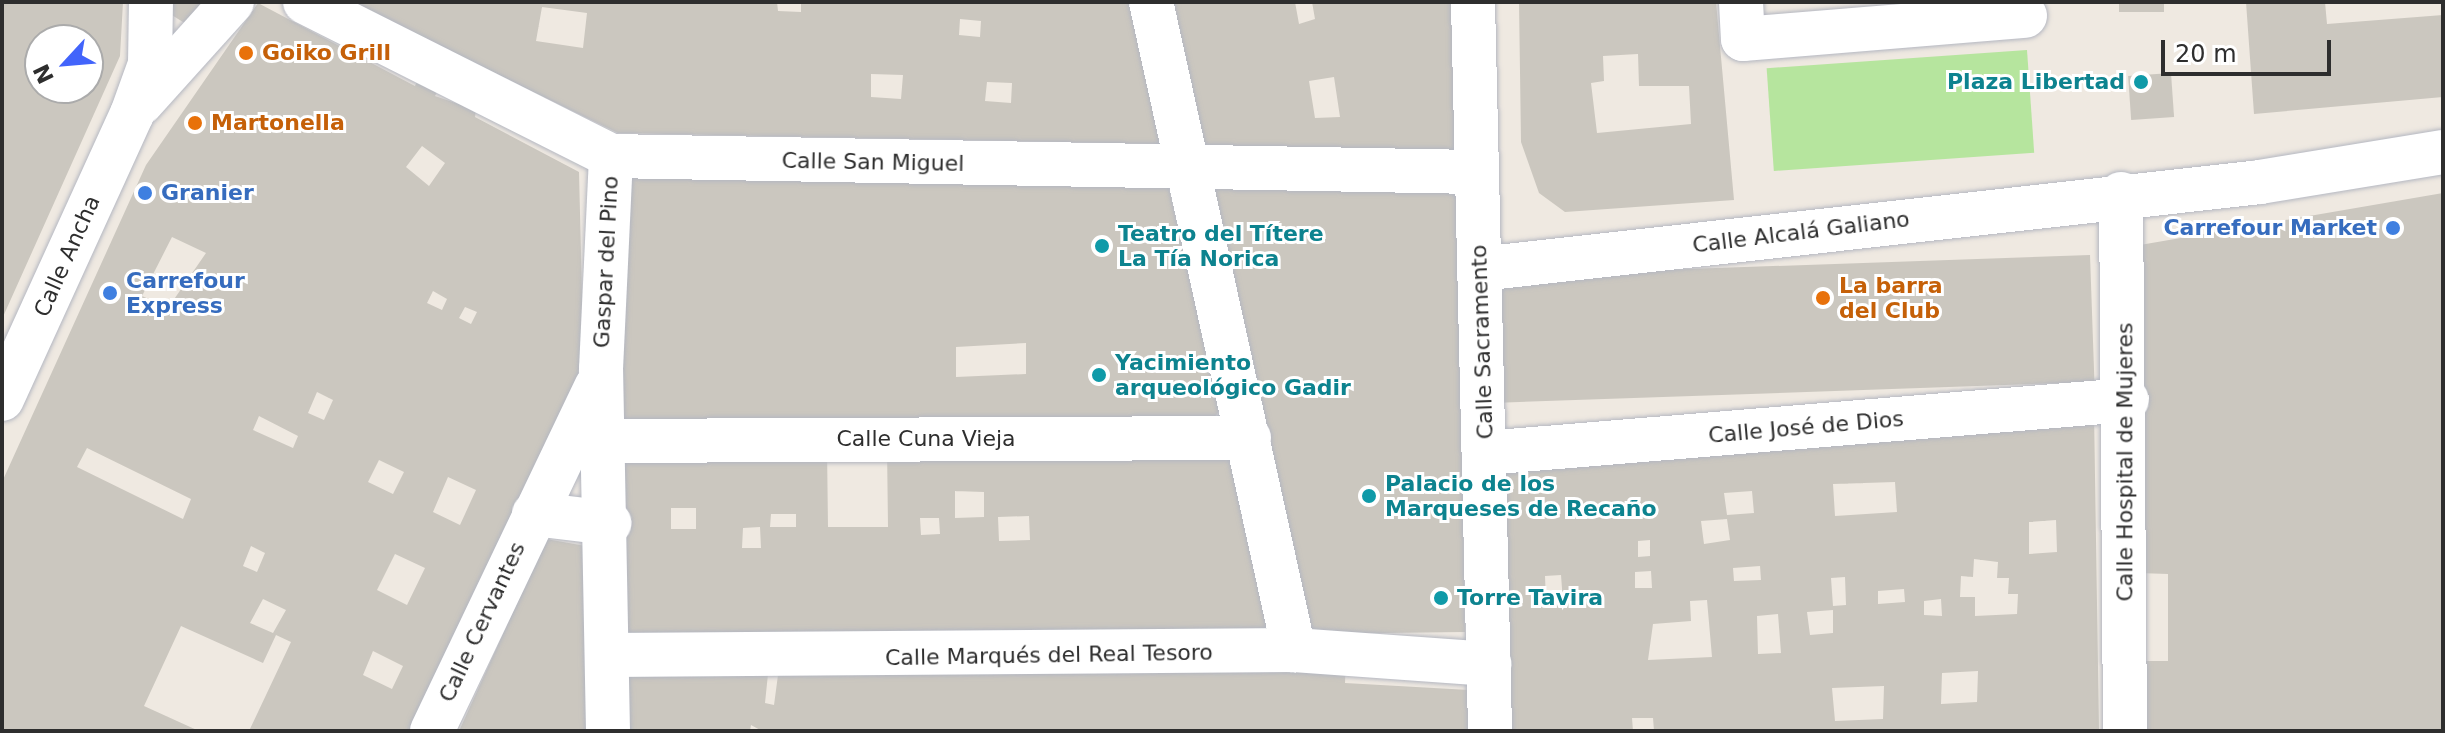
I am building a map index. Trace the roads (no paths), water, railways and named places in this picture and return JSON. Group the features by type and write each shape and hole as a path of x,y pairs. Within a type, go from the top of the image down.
{"street":[{"path":"132,114 150,64 151,2"},
{"path":"132,114 232,2"},
{"name":"Calle San Miguel","path":"305,2 611,156 1187,170 1477,172"},
{"path":"1151,2 1294,650"},
{"name":"Calle Sacramento","path":"1473,2 1490,731"},
{"path":"1741,2 1743,39 2025,16"},
{"name":"Calle Ancha","path":"2,399 132,114"},
{"path":"2121,194 2260,182 2443,152"},
{"name":"Gaspar del Pino","path":"608,731 609,523 601,369 611,156"},
{"name":"Calle Alcalá Galiano","path":"1480,269 2121,194"},
{"name":"Calle Hospital de Mujeres","path":"2121,194 2127,400 2125,731"},
{"name":"Gaspar del Pino","path":"534,514 601,369"},
{"name":"Calle José de Dios","path":"1485,453 2127,400"},
{"name":"Calle Cuna Vieja","path":"603,441 1249,438"},
{"path":"534,514 609,523"},
{"name":"Calle Cervantes","path":"432,731 534,514"},
{"name":"Calle Marqués del Real Tesoro","path":"609,655 1294,650 1489,664"}],"place":[{"name":"Goiko Grill","path":"246,53"},
{"name":"Plaza Libertad","path":"2141,82"},
{"name":"Martonella","path":"195,123"},
{"name":"Granier","path":"145,193"},
{"name":"Carrefour Market","path":"2393,228"},
{"name":"Teatro del Títere La Tía Norica","path":"1102,246"},
{"name":"Carrefour Express","path":"110,293"},
{"name":"La barra del Club","path":"1823,298"},
{"name":"Yacimiento arqueológico Gadir","path":"1099,375"},
{"name":"Palacio de los Marqueses de Recaño","path":"1369,496"},
{"name":"Torre Tavira","path":"1441,598"}]}
